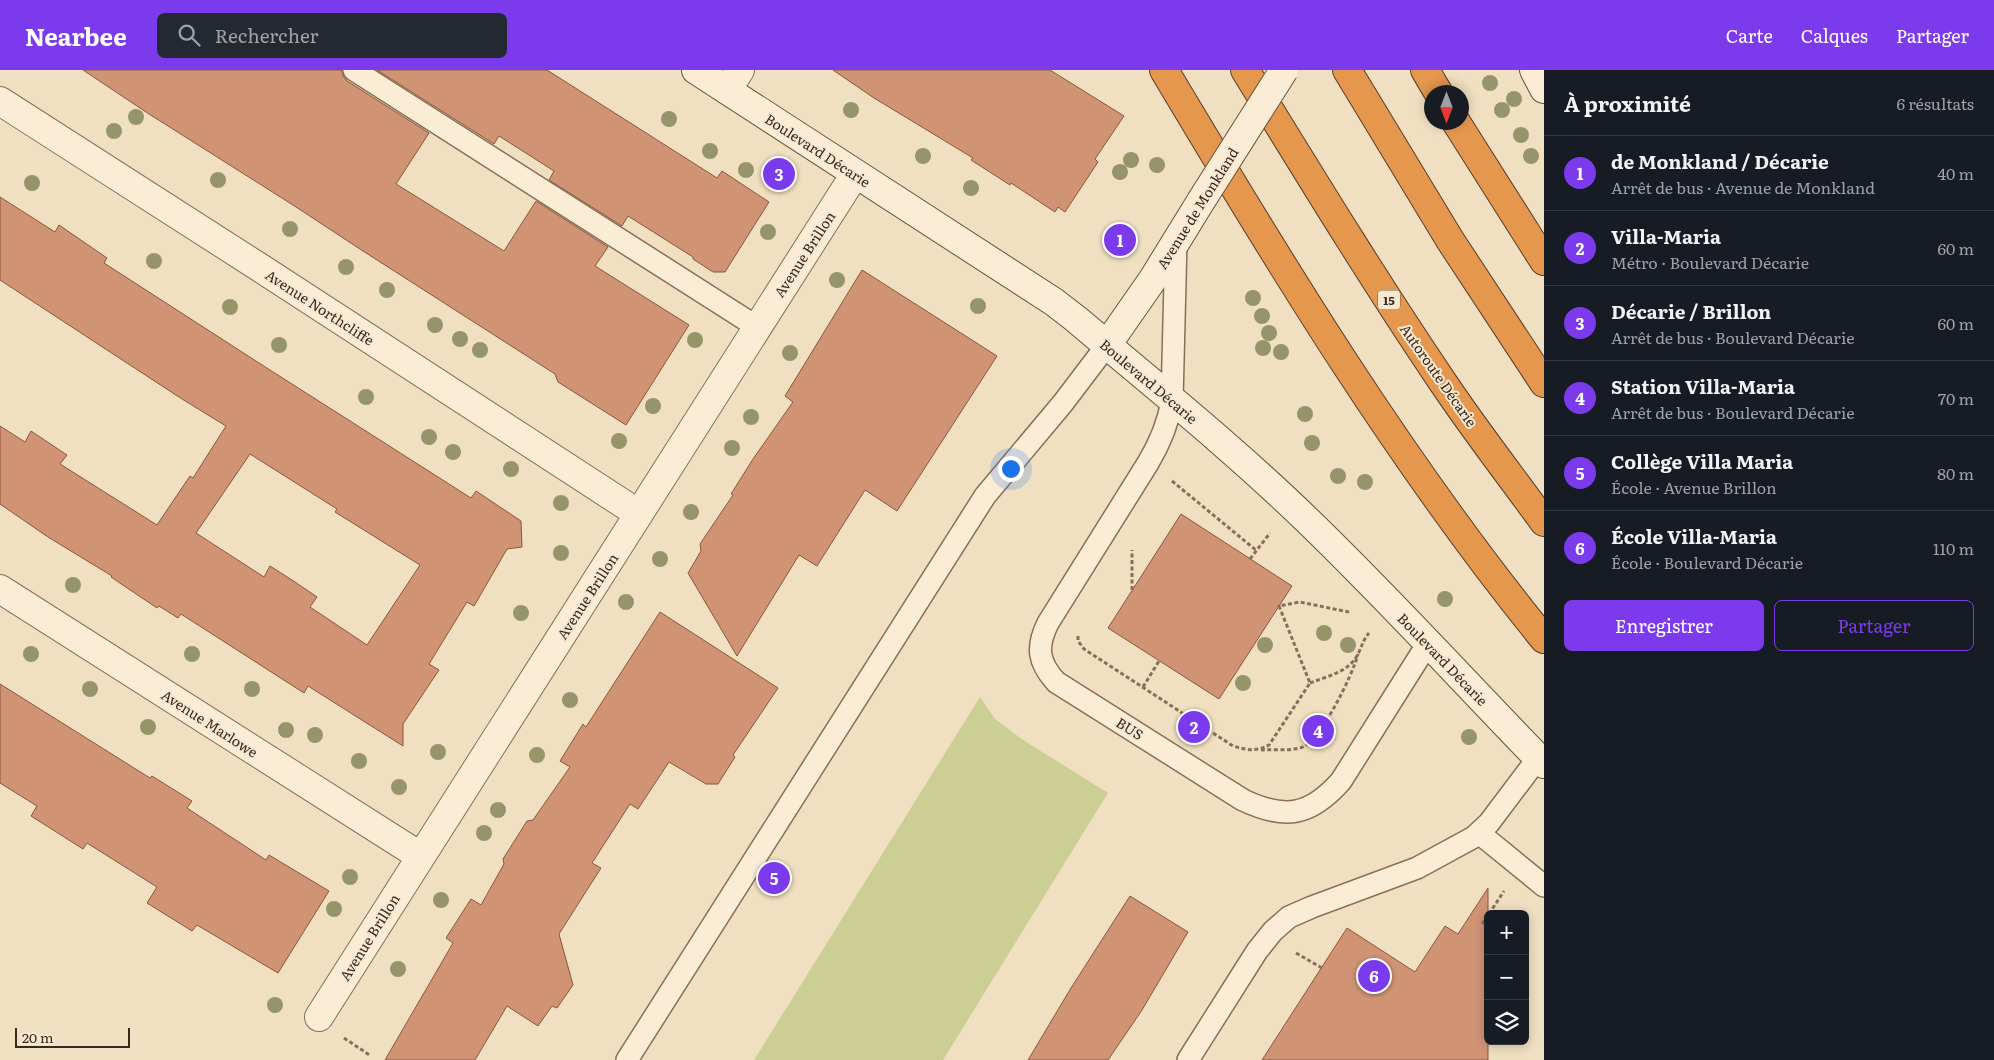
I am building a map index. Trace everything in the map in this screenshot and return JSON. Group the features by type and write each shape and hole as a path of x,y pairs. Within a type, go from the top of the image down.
{"highway":[{"path":"1164,70 1269,245 1360,387 1402,449 1477,552 1544,639"},
{"name":"Autoroute Décarie","path":"1245,70 1308,174 1443,383 1544,522"},
{"path":"1347,70 1456,248 1544,383"},
{"path":"1425,70 1434,85"},
{"path":"1461,130 1544,260"}],"street":[{"name":"Boulevard Décarie","path":"696,70 734,80 855,174 1054,302 1107,345 1257,472 1293,506 1428,643 1541,762"},
{"name":"Avenue de Monkland","path":"1107,345 1176,241 1284,70"},
{"path":"1534,70 1544,89"},
{"name":"Avenue Northcliffe","path":"0,101 639,514"},
{"name":"Avenue Brillon","path":"328,1025 420,856 855,174"},
{"name":"Avenue Marlowe","path":"0,589 420,856"}],"lane":[{"path":"354,70 757,327"},
{"name":"BUS","path":"1176,241 1172,401 1168,424 1160,442 1042,635 1041,661 1047,672 1056,682 1243,800 1263,809 1285,812 1307,809 1326,798 1341,781 1428,643"},
{"path":"627,1060 985,496 1063,403 1107,345"},
{"path":"1188,1060 1257,951 1273,931 1289,917 1416,868 1455,848 1479,833 1489,823 1541,762"},
{"path":"1479,833 1544,886"}],"path":[{"path":"1167,488 1172,481 1257,551"},
{"path":"1250,559 1270,533"},
{"path":"1132,548 1132,590"},
{"path":"1310,683 1279,606 1300,602 1349,612"},
{"path":"1078,634 1078,641 1084,649 1233,746 1246,750 1260,750 1300,748 1312,742 1352,676 1362,641 1369,632"},
{"path":"1260,750 1269,745 1310,683 1341,672 1352,663 1358,654"},
{"path":"1143,687 1159,661"},
{"path":"1491,910 1507,886"},
{"path":"1290,949 1322,968"},
{"path":"328,1025 371,1056"}],"green space":[{"path":"980,697 995,719 1023,740 1108,793 943,1060 754,1060"}],"building":[{"path":"83,70 342,70 343,76 347,81 429,133 396,184 504,251 536,201 608,247 595,266 689,325 626,425 558,382 555,374"},
{"path":"377,70 547,70 717,178 722,171 769,202 725,272 713,272 693,259 693,257 628,216 622,226 549,180 554,171 499,136 494,144"},
{"path":"833,70 1050,70 1124,116 1095,159 1098,162 1065,212 1058,207 1055,212 1011,183 1010,185 971,160 973,158 874,98"},
{"path":"0,197 55,232 59,225 107,258 104,263 259,363 471,498 476,491 521,521 522,547 507,549 474,606 467,602 429,664 439,670 403,724 403,746 308,686 304,693 181,614 178,618 159,606 157,608 112,576 48,537 0,504 0,426 25,442 31,431 67,455 60,464 157,525 190,476 193,478 226,426 0,280","holes":["250,454 337,509 335,512 420,565 367,645 310,607 317,597 295,582 270,566 264,577 196,533"]},
{"path":"862,270 997,356 897,511 865,490 817,566 799,555 737,656 688,573 701,551 700,544 733,495 731,494 753,459 793,402 785,396"},
{"path":"1181,514 1292,586 1219,699 1108,628"},
{"path":"660,612 778,688 733,755 735,757 718,784 706,784 669,762 638,809 630,804 592,863 601,868 559,934 573,985 557,1008 552,1006 538,1026 507,1006 475,1060 385,1060 453,943 446,938 471,899 481,905 504,864 503,859 527,821 533,820 570,767 560,761 583,724 586,727"},
{"path":"0,684 150,778 152,776 192,801 187,808 266,860 269,855 329,891 278,973 197,925 192,931 147,903 157,887 87,843 83,849 31,816 37,806 0,783"},
{"path":"1488,888 1488,910 1484,910 1484,1045 1488,1045 1488,1060 1262,1060 1347,928 1415,972 1445,926 1458,934"},
{"path":"1130,896 1188,932 1142,1010 1108,1060 1028,1060 1071,988"}],"place":[{"name":"Décarie / Brillon","path":"779,174"},
{"name":"de Monkland / Décarie","path":"1120,240"},
{"name":"Villa-Maria","path":"1194,727"},
{"name":"Station Villa-Maria","path":"1318,731"},
{"name":"Collège Villa Maria","path":"774,878"},
{"name":"École Villa-Maria","path":"1374,976"}]}
